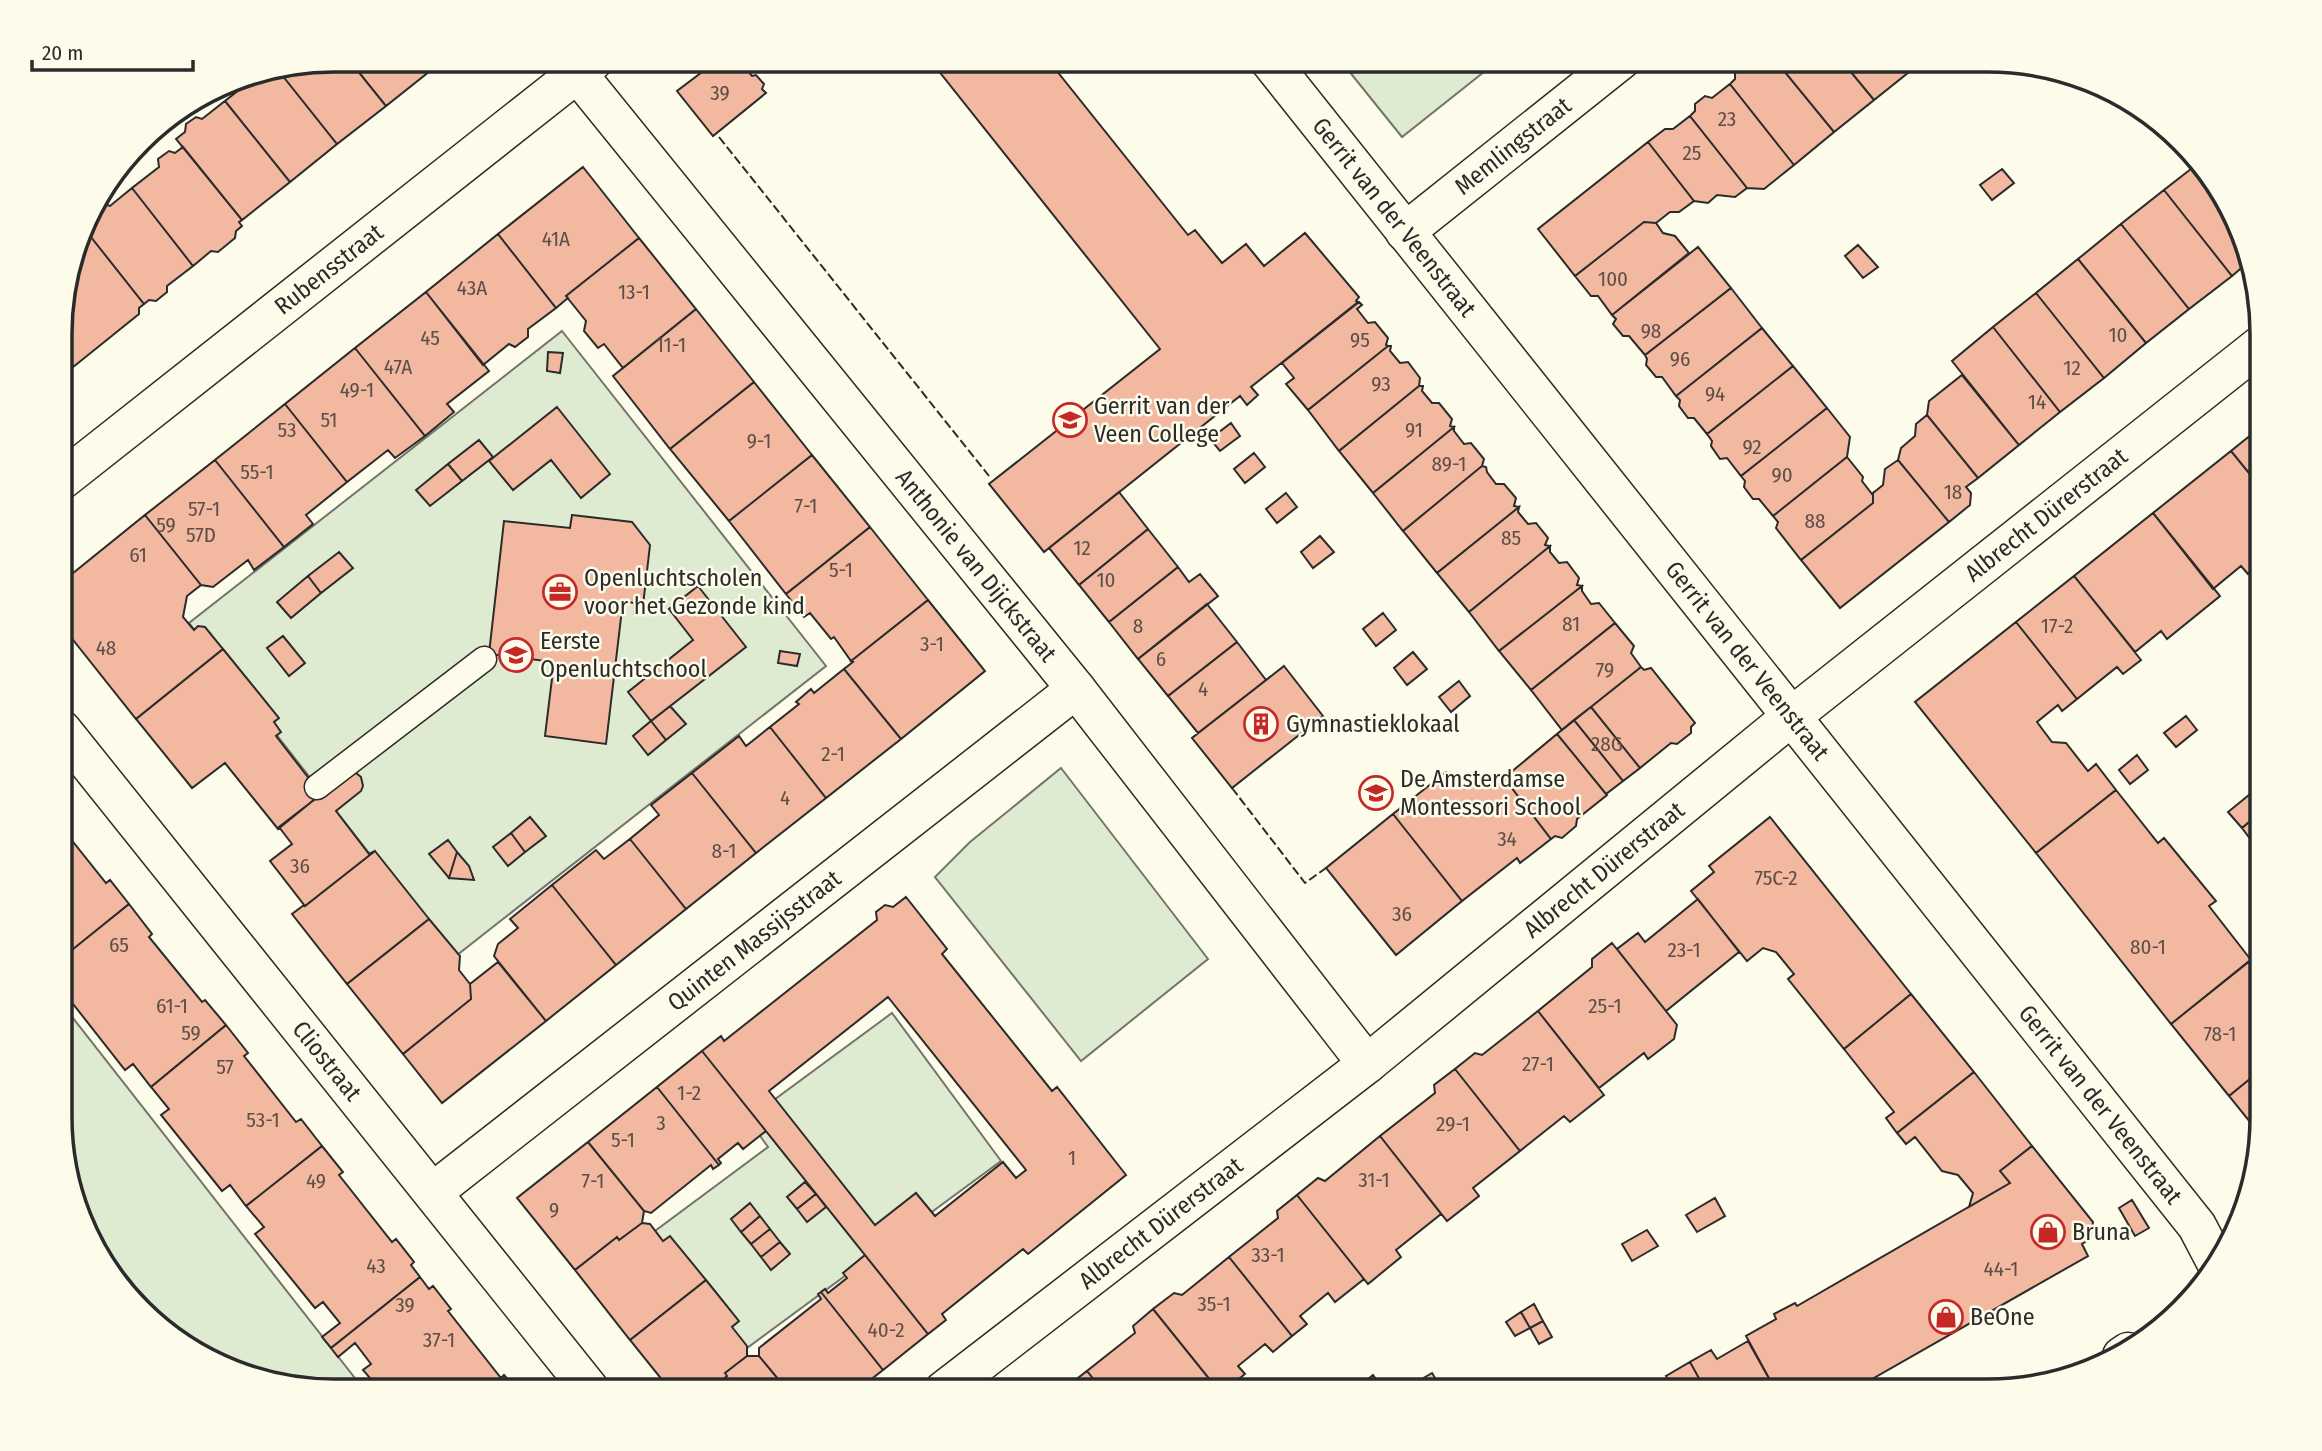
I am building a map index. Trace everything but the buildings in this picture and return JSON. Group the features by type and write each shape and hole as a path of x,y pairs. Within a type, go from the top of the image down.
{"street":[{"name":"Rubensstraat","path":"72,472 578,72"},
{"name":"Anthonie van Dijckstraat","path":"591,72 1367,1063"},
{"name":"Gerrit van der Veenstraat","path":"1278,72 2197,1226 2212,1254"},
{"name":"Memlingstraat","path":"1405,232 1606,72"},
{"name":"Albrecht Dürerstraat","path":"959,1379 1367,1063 1792,716 2250,353"},
{"name":"Quinten Massijsstraat","path":"433,1192 1076,689"},
{"name":"Cliostraat","path":"72,742 582,1379"}],"lane":[{"path":"317,787 484,659"}],"green space":[{"path":"1350,72 1484,72 1402,137"},
{"path":"562,331 826,666 452,959 189,623"},
{"path":"1061,768 1208,959 1081,1061 935,877 970,842"},
{"path":"892,1013 1001,1161 743,1351 655,1231 768,1147 748,1119"},
{"path":"72,1017 356,1379 299,1377 233,1359 202,1344 174,1325 148,1303 126,1277 92,1218 77,1169 72,1135"}],"fence":[{"path":"719,137 989,476"},
{"path":"1232,788 1305,883 1326,868"}],"place":[{"name":"Gerrit van der Veen College","path":"1070,420"},
{"name":"Openluchtscholen voor het Gezonde kind","path":"560,592"},
{"name":"Eerste Openluchtschool","path":"516,655"},
{"name":"Gymnastieklokaal","path":"1261,724"},
{"name":"De Amsterdamse Montessori School","path":"1376,793"},
{"name":"Bruna","path":"2048,1232"},
{"name":"BeOne","path":"1946,1317"}]}
